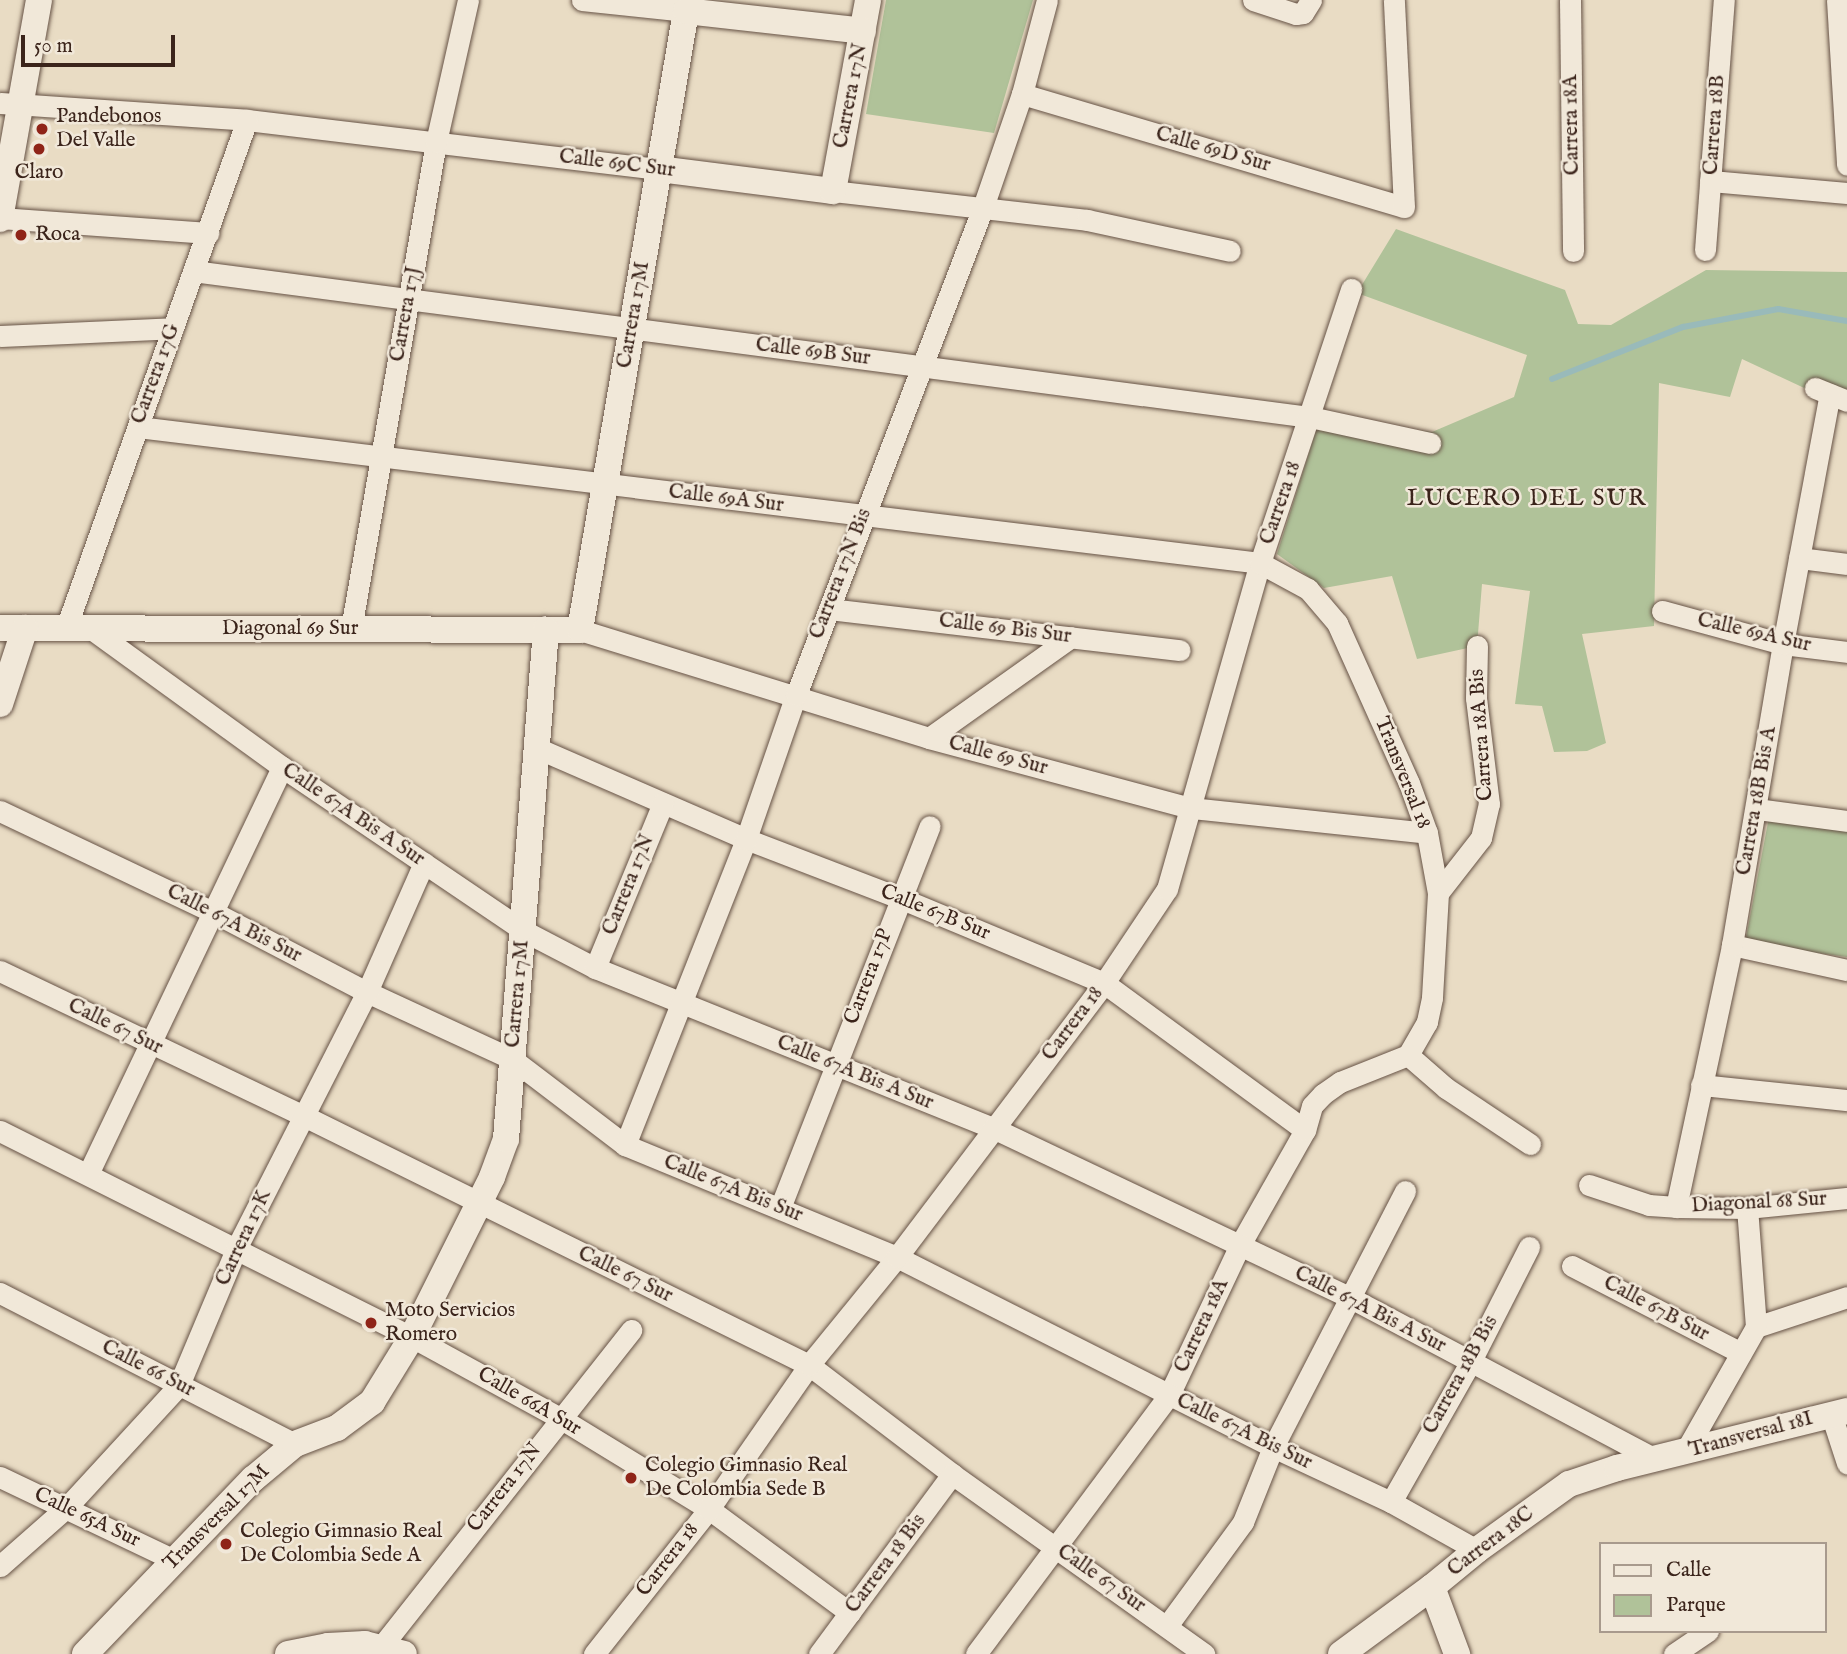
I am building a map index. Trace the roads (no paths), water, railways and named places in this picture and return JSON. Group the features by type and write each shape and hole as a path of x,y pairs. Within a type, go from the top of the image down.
{"street":[{"path":"39,0 10,103 0,219 208,233"},
{"name":"Carrera 17J","path":"351,629 436,142 468,0"},
{"path":"582,0 687,5 863,31"},
{"name":"Carrera 17N","path":"833,191 868,0"},
{"name":"Carrera 17N Bis","path":"625,1145 746,839 863,516 982,210 1022,94 1047,0"},
{"path":"1253,0 1307,4"},
{"name":"Calle 69D Sur","path":"1022,94 1404,207 1394,0"},
{"name":"Carrera 18A","path":"1570,0 1573,251"},
{"name":"Carrera 18B","path":"1705,250 1724,0"},
{"path":"1837,0 1847,165"},
{"name":"Carrera 17M","path":"580,630 687,5"},
{"name":"Calle 69C Sur","path":"10,103 247,120 659,169 1122,226 1230,251"},
{"name":"Carrera 17G","path":"78,628 138,427 247,120"},
{"path":"1710,181 1847,193"},
{"name":"Calle 69B Sur","path":"193,271 1310,417 1430,443"},
{"name":"Carrera 18","path":"594,1654 709,1509 809,1365 897,1257 1104,983 1167,889 1260,563 1351,289"},
{"path":"0,337 173,328"},
{"name":"Carrera 18B Bis A","path":"1676,1207 1732,945 1783,643 1831,394"},
{"name":"Calle 69A Sur","path":"138,427 1260,563 1308,589"},
{"path":"1800,558 1847,564"},
{"name":"Transversal 18","path":"1308,589 1327,609 1345,638 1427,833 1438,893 1432,998 1422,1034 1408,1055"},
{"name":"Calle 69 Bis Sur","path":"829,608 1180,650"},
{"name":"Calle 69A Sur","path":"1662,611 1783,643 1847,652"},
{"path":"0,704 13,628"},
{"name":"Diagonal 69 Sur","path":"13,628 580,630"},
{"name":"Calle 67A Bis A Sur","path":"78,628 524,931 595,968 993,1128 1349,1297 1655,1459"},
{"name":"Carrera 17M","path":"412,1337 501,1158 506,1139 546,630"},
{"name":"Calle 69 Sur","path":"580,630 929,738 1191,808 1427,833"},
{"path":"929,738 1071,637"},
{"name":"Carrera 18A Bis","path":"1438,893 1481,838 1489,804 1476,698 1477,646"},
{"name":"Calle 67B Sur","path":"537,748 746,839 900,898 1104,983 1305,1130"},
{"path":"88,1174 282,767"},
{"name":"Carrera 17N","path":"595,968 663,803"},
{"path":"1757,809 1847,821"},
{"name":"Calle 67A Bis Sur","path":"0,811 213,912 367,992 512,1059 625,1145 897,1257 1273,1447 1391,1502 1476,1550"},
{"name":"Carrera 17P","path":"780,1208 930,826"},
{"name":"Carrera 17K","path":"0,1566 67,1507 179,1385 237,1247 367,992 424,863"},
{"path":"1732,945 1847,970"},
{"name":"Calle 67 Sur","path":"0,971 304,1116 809,1365 952,1474 1204,1654"},
{"path":"1408,1055 1446,1087 1530,1144"},
{"name":"Carrera 18A","path":"976,1654 1169,1395 1240,1245 1305,1130 1312,1106 1323,1094 1340,1083 1408,1055"},
{"path":"1701,1085 1847,1100"},
{"name":"Calle 66A Sur","path":"0,1131 237,1247 412,1337 560,1418 709,1509 850,1613"},
{"name":"Diagonal 68 Sur","path":"1589,1185 1648,1205 1676,1207 1747,1208 1847,1198"},
{"path":"1167,1626 1243,1522 1273,1447 1405,1191"},
{"path":"1685,1452 1756,1327 1747,1208"},
{"name":"Carrera 18B Bis","path":"1391,1502 1471,1361 1529,1247"},
{"name":"Calle 67B Sur","path":"1572,1266 1741,1353"},
{"name":"Calle 66 Sur","path":"0,1293 295,1444"},
{"path":"1756,1327 1847,1297"},
{"name":"Carrera 17N","path":"392,1651 560,1418 631,1330"},
{"name":"Transversal 17M","path":"85,1654 238,1493 295,1444 328,1433 360,1413 382,1390 412,1337"},
{"path":"1839,1412 1847,1463"},
{"name":"Transversal 18I","path":"1655,1459 1839,1412"},
{"name":"Carrera 18C","path":"1341,1654 1432,1587 1476,1550 1570,1484 1655,1459"},
{"name":"Carrera 18 Bis","path":"819,1654 952,1474"},
{"name":"Calle 65A Sur","path":"0,1477 174,1560"},
{"path":"1432,1587 1457,1654"},
{"path":"1674,1654 1705,1633"},
{"path":"288,1654 346,1644 392,1651"}],"waterway":[{"path":"1552,379 1683,327 1778,309 1847,321"}],"place":[{"name":"Pandebonos Del Valle","path":"42,129"},
{"name":"Claro","path":"39,149"},
{"name":"Roca","path":"21,235"},
{"name":"Moto Servicios Romero","path":"371,1323"},
{"name":"Colegio Gimnasio Real De Colombia Sede B","path":"631,1478"},
{"name":"Colegio Gimnasio Real De Colombia Sede A","path":"226,1544"}],"district":[{"name":"LUCERO DEL SUR","path":"1527,499"}]}
